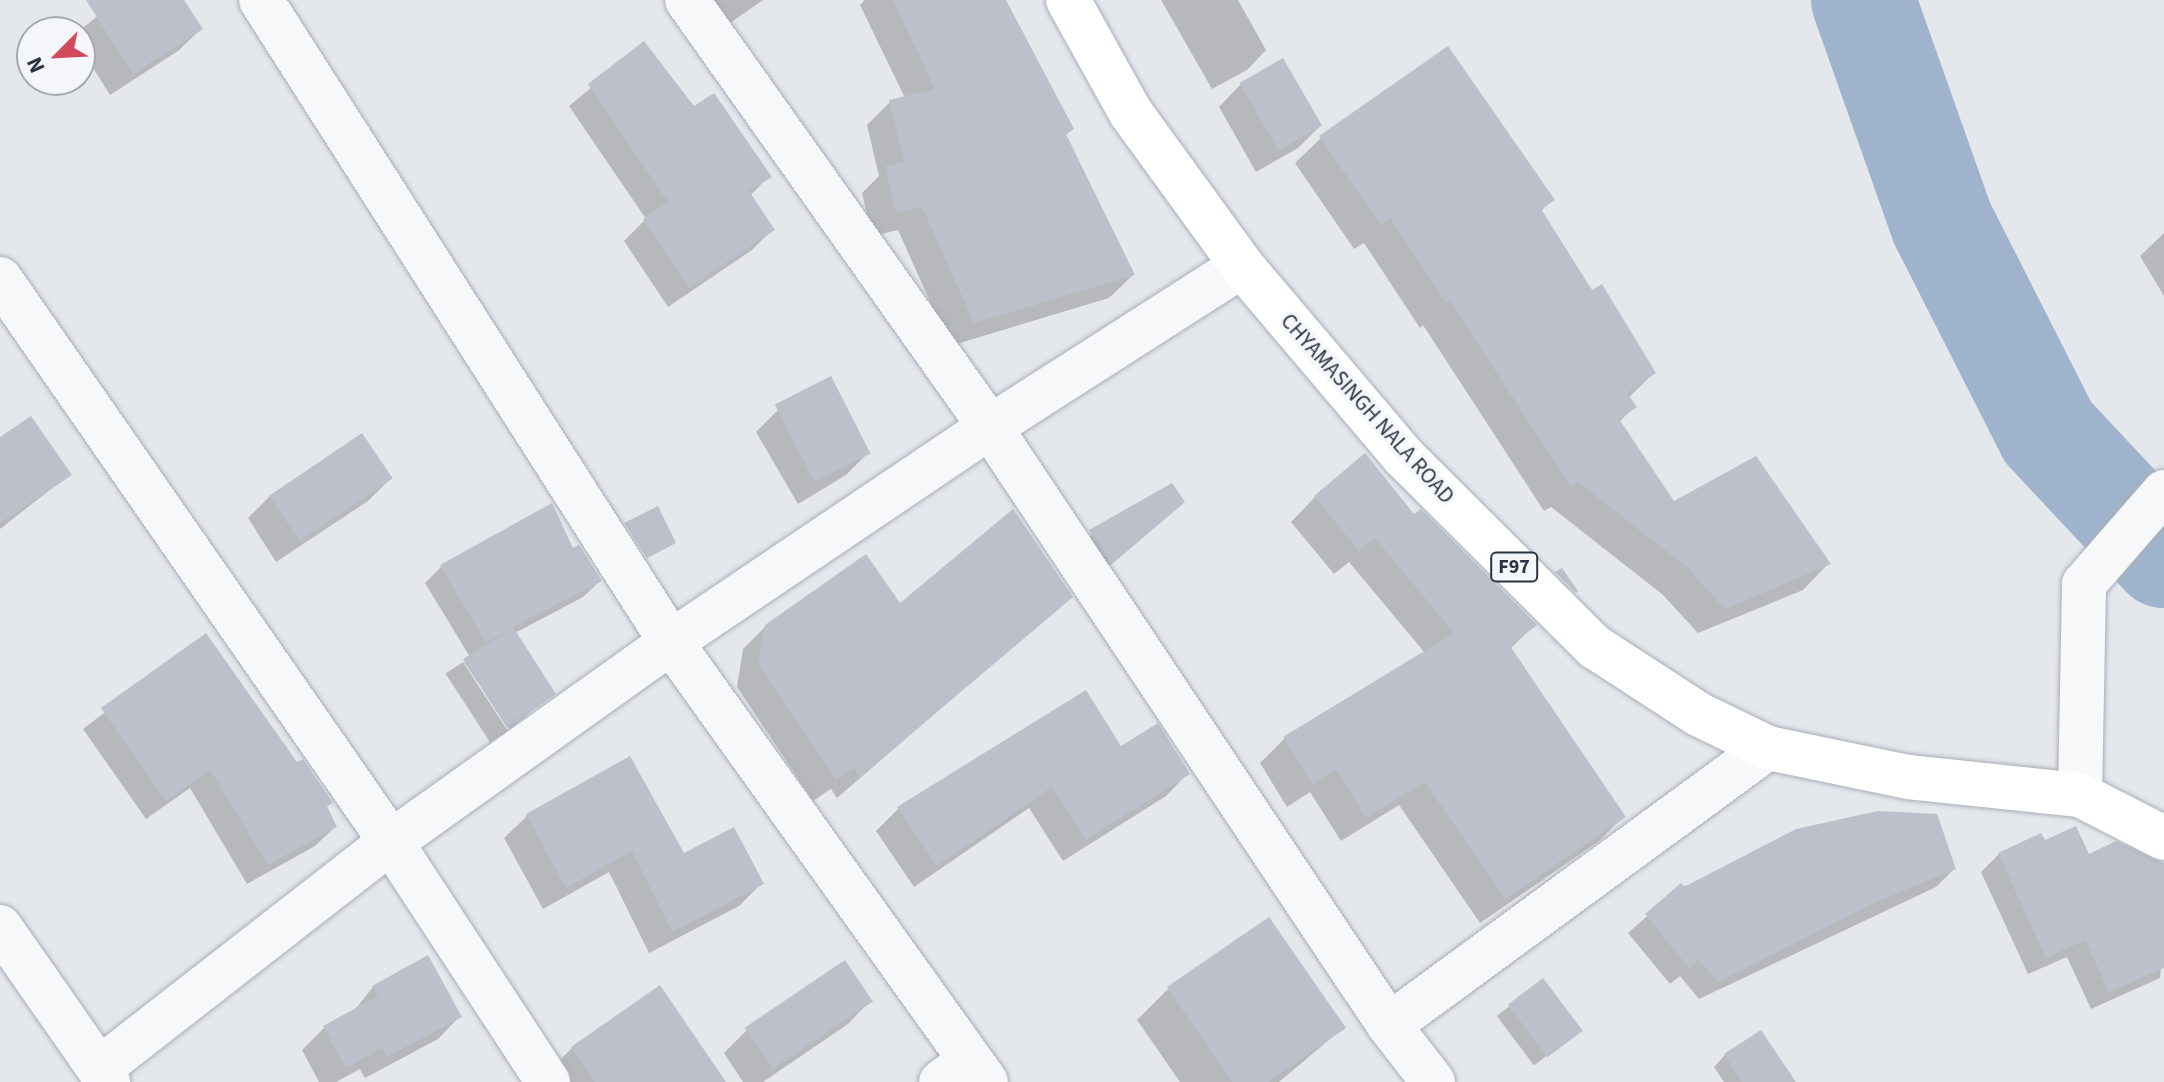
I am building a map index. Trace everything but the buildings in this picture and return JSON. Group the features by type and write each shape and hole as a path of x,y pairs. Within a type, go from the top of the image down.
{"main road":[{"name":"CHYAMASINGH NALA ROAD","path":"1068,0 1131,113 1242,266 1403,456 1595,647 1698,714 1768,748 1908,777 2080,795 2164,838"}],"street":[{"path":"261,0 671,642 966,1075"},
{"path":"687,0 990,427 1389,1025 1433,1082"},
{"path":"0,927 104,1076 391,842 671,642 990,427 1242,266"},
{"path":"0,279 391,842 548,1082"},
{"path":"2080,795 2084,584 2164,492"},
{"path":"1389,1025 1768,748"}],"waterway":[{"path":"1863,0 1942,223 2048,432 2164,556"}]}
